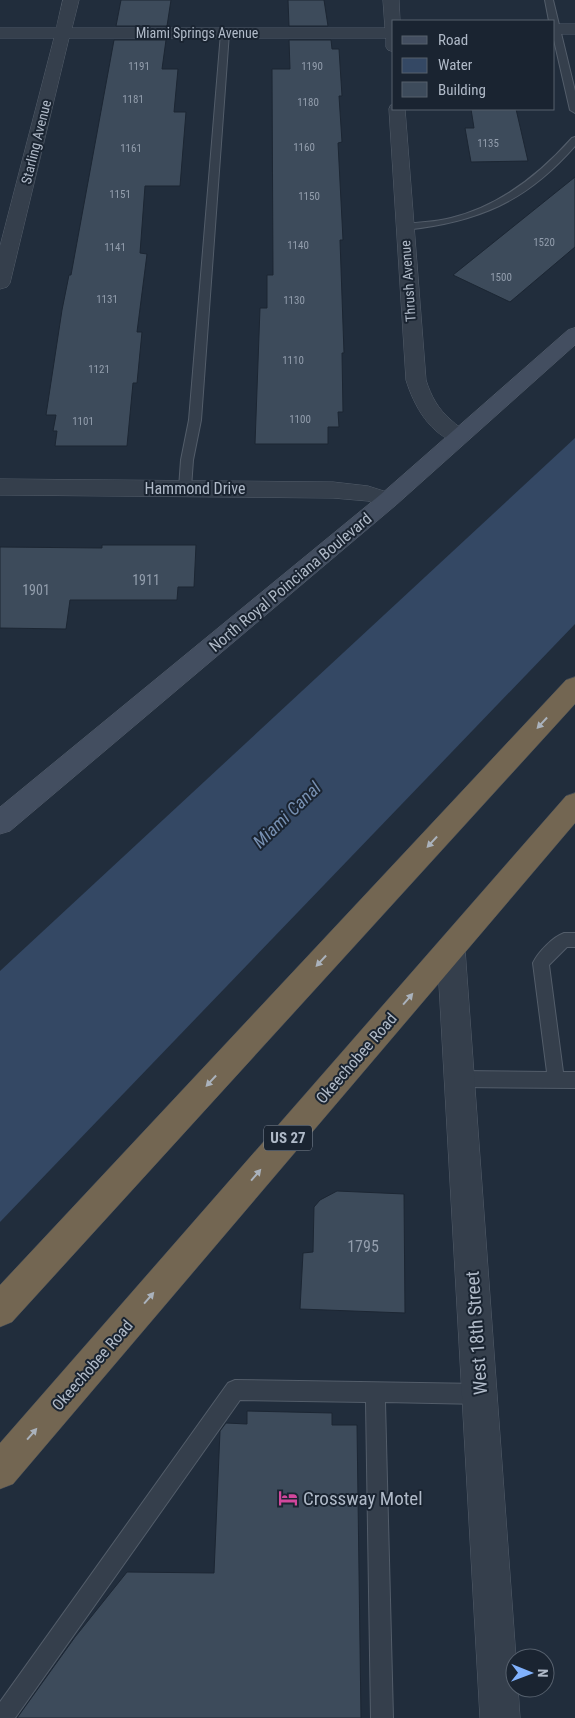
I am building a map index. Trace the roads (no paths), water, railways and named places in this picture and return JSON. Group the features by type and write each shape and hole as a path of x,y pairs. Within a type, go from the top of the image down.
{"highway":[{"path":"0,1310 575,687"},
{"name":"Okeechobee Road","path":"0,1471 575,804"}],"street":[{"name":"Starling Avenue","path":"0,283 72,0"},
{"path":"391,0 392,20"},
{"path":"555,25 575,28"},
{"name":"Miami Springs Avenue","path":"0,34 225,33 392,37"},
{"name":"Thrush Avenue","path":"398,110 404,227 416,380 420,397 426,408 439,423 458,436"},
{"name":"North Royal Poinciana Boulevard","path":"0,823 388,500 575,334"},
{"name":"Hammond Drive","path":"0,487 346,490 376,495 388,500"},
{"name":"West 18th Street","path":"451,949 500,1718"}],"lane":[{"path":"549,0 553,20"},
{"path":"555,29 575,110"},
{"path":"185,488 187,460 195,420 225,33"},
{"path":"404,227 462,219 497,204 526,188 560,158 575,140"},
{"path":"556,1080 541,963 564,940 575,940"},
{"path":"459,1079 575,1080"},
{"path":"2,1718 235,1390 480,1394"},
{"path":"375,1392 382,1718"}],"water":[{"name":"Miami Canal","path":"575,438 575,624 0,1222 0,971"}],"place":[{"name":"Crossway Motel","path":"288,1498"}]}
